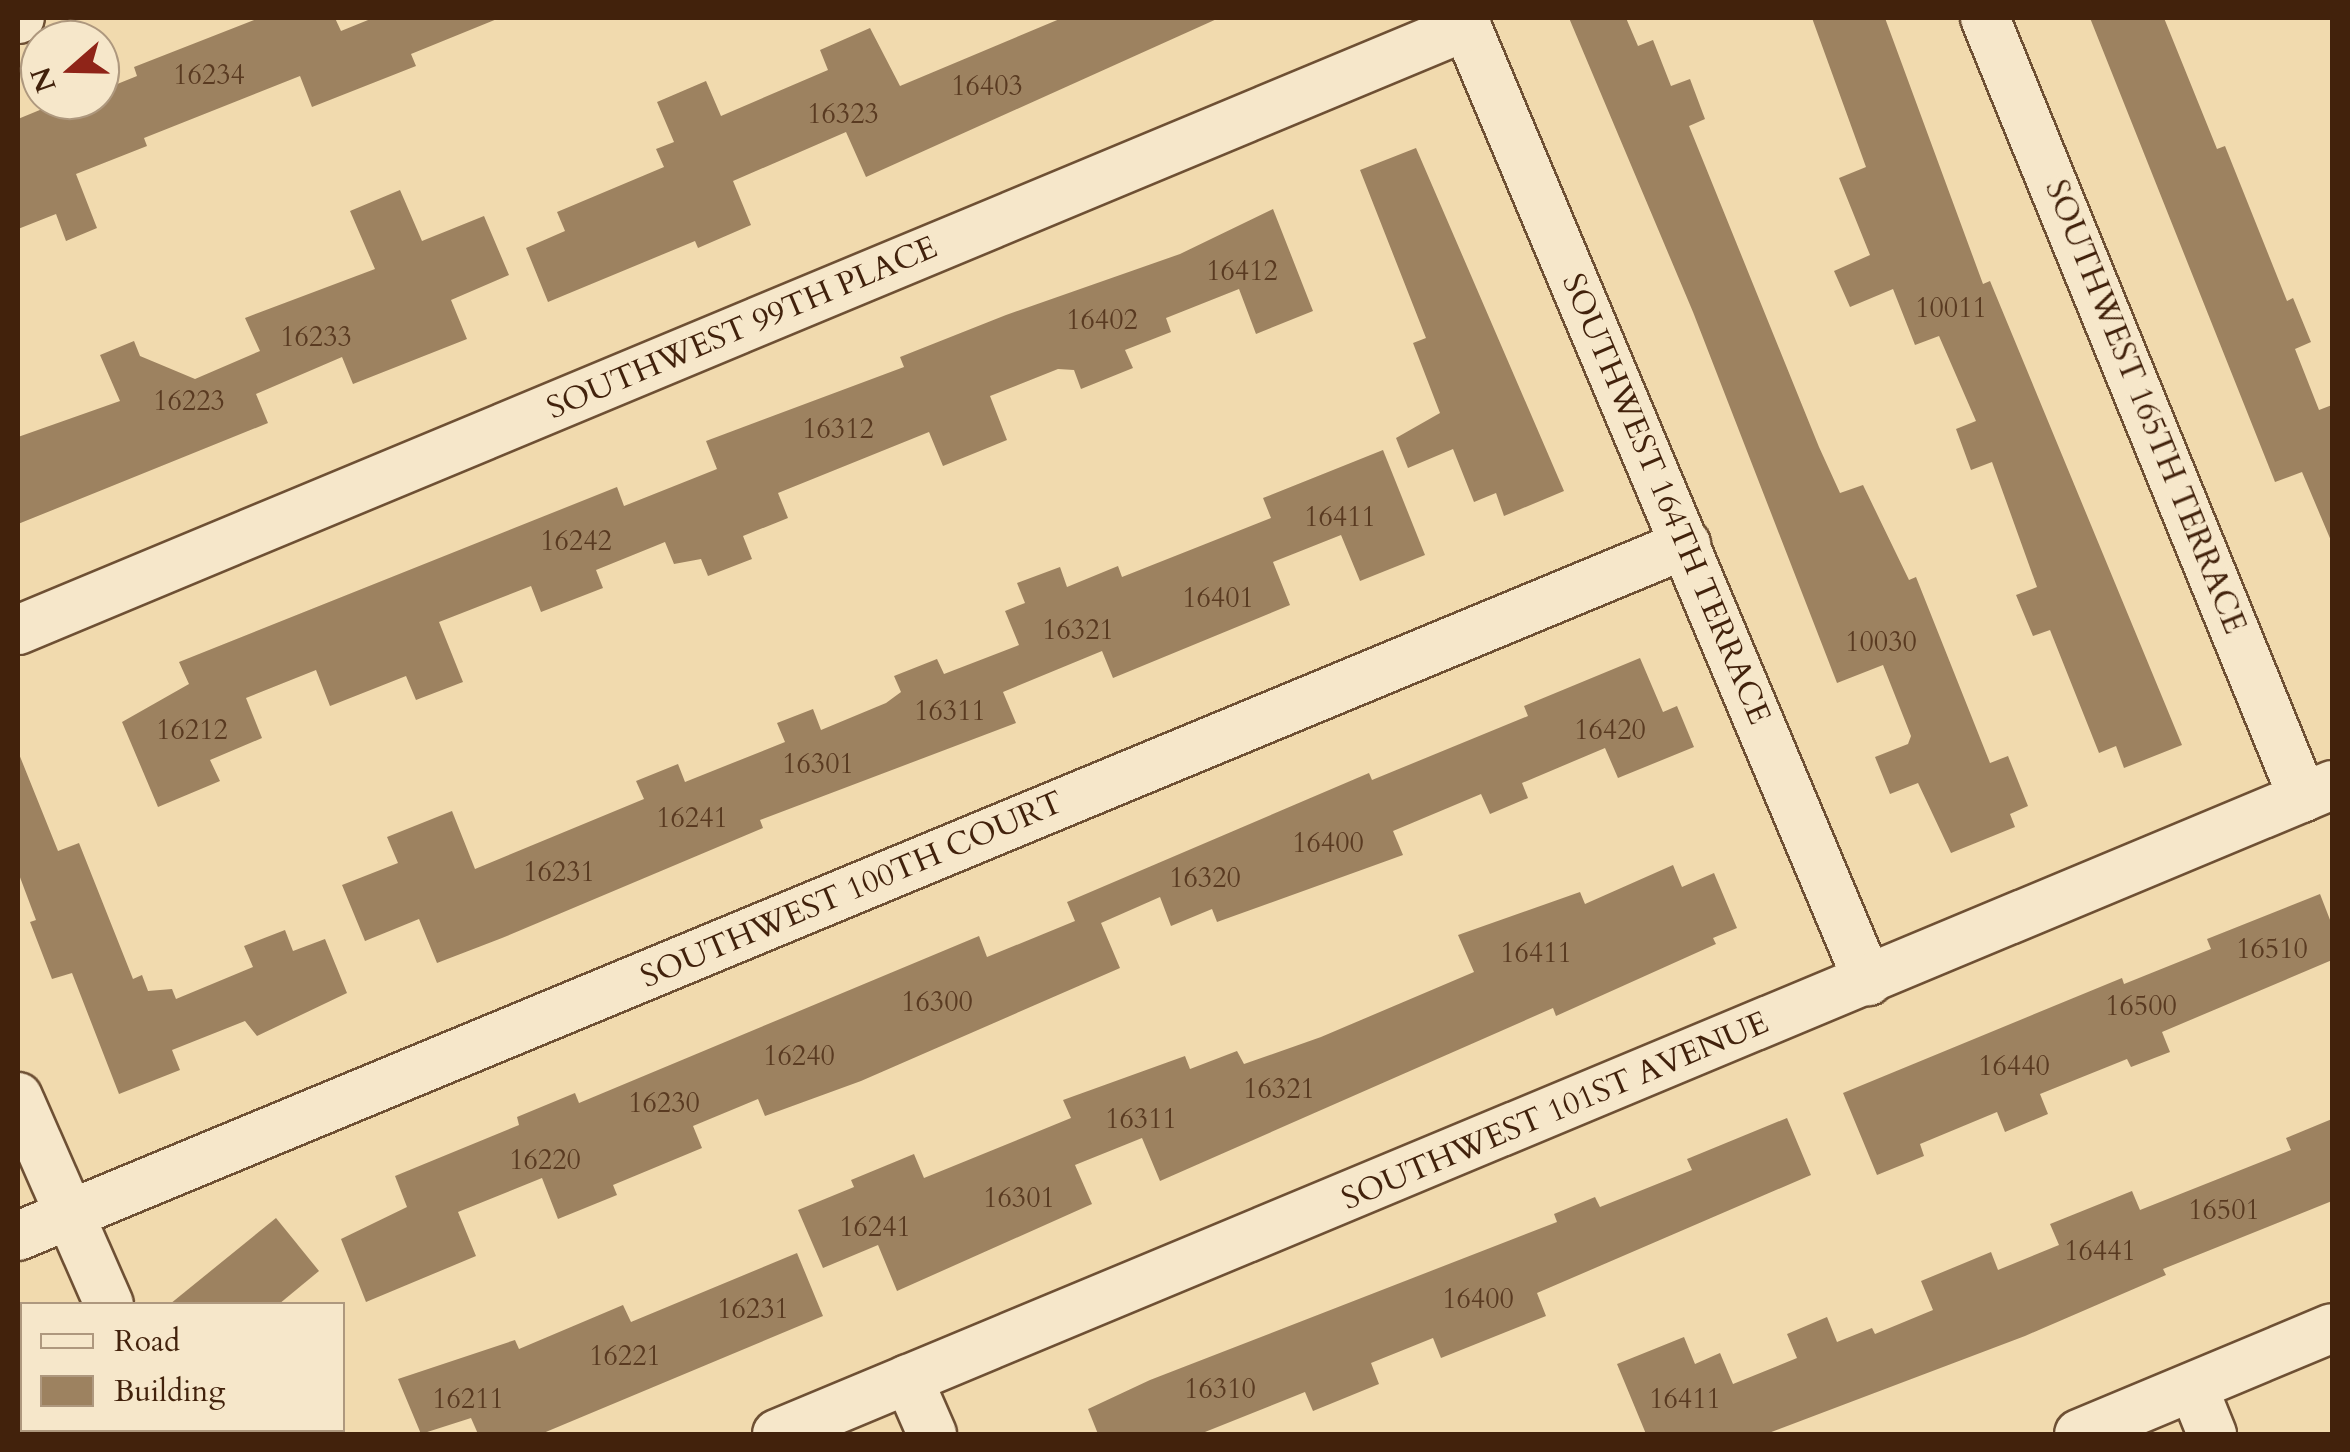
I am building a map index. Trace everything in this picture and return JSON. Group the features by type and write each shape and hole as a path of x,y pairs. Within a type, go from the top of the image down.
{"street":[{"name":"SOUTHWEST 165TH TERRACE","path":"1985,18 2318,792"},
{"name":"SOUTHWEST 164TH TERRACE","path":"1465,22 1868,982"},
{"name":"SOUTHWEST 99TH PLACE","path":"18,630 1465,22"},
{"name":"SOUTHWEST 100TH COURT","path":"18,1236 1686,544"},
{"name":"SOUTHWEST 101ST AVENUE","path":"776,1434 2318,792"},
{"path":"18,1097 73,1214 108,1302"},
{"path":"2079,1434 2332,1328"},
{"path":"908,1380 932,1434"},
{"path":"2193,1387 2212,1434"}],"building":[{"path":"259,18 335,18 341,31 373,18 497,19 411,54 416,66 312,107 300,76 144,138 147,146 76,174 97,228 66,241 56,214 18,229 18,119 120,120 120,83 137,76 134,67"},
{"path":"1062,18 1219,18 866,177 846,132 733,181 751,225 698,248 695,241 548,302 526,248 565,231 557,212 664,167 656,149 674,142 657,102 706,81 721,116 828,70 820,50 870,28 900,86"},
{"path":"1569,18 1626,18 1638,46 1653,40 1671,86 1690,79 1705,119 1689,126 1819,447 1840,493 1863,485 1909,580 1916,577 1990,763 2008,756 2028,806 2010,814 2015,827 1951,853 1918,783 1890,794 1875,757 1908,744 1911,736 1883,665 1837,683 1693,312"},
{"path":"1812,18 1885,18 1983,284 1990,281 2182,745 2124,768 2116,746 2099,753 2050,630 2033,636 2016,595 2037,587 1992,462 1971,470 1956,429 1976,421 1939,336 1915,345 1893,289 1850,307 1834,271 1870,255 1839,178 1866,167"},
{"path":"2090,18 2164,18 2217,149 2225,146 2287,301 2293,298 2311,342 2295,349 2319,410 2332,405 2332,543 2302,472 2275,482"},
{"path":"1416,148 1564,491 1504,516 1496,493 1474,502 1453,449 1408,468 1396,438 1440,413 1413,343 1426,338 1360,170"},
{"path":"400,190 422,241 484,216 509,275 451,300 467,339 353,384 342,357 256,394 268,423 18,524 18,437 120,401 100,355 134,341 140,356 195,379 260,351 245,318 375,269 350,211"},
{"path":"1273,209 1313,311 1256,334 1239,289 1166,318 1171,332 1125,350 1133,368 1081,389 1074,370 1058,369 990,396 1007,440 943,466 929,432 778,493 788,518 743,536 752,559 708,576 701,559 674,564 665,542 596,570 603,588 541,612 531,586 439,622 463,682 416,700 406,676 330,706 316,670 246,698 262,738 210,760 220,781 158,807 122,722 189,684 179,662 617,487 624,506 717,469 706,441 904,367 900,357 1180,254"},
{"path":"1383,450 1425,555 1360,581 1341,535 1273,562 1290,605 1113,678 1102,651 1003,692 1016,723 760,820 763,828 502,938 437,963 419,919 365,941 342,885 398,863 387,837 452,811 475,869 644,799 636,781 678,764 685,782 785,742 777,723 813,709 821,730 886,703 901,692 894,676 937,659 944,674 1019,645 1005,611 1025,603 1017,583 1060,567 1067,587 1118,566 1122,577 1271,518 1263,498"},
{"path":"1640,658 1663,712 1677,706 1694,747 1618,778 1605,748 1522,783 1528,798 1490,814 1481,794 1393,831 1403,855 1217,922 1212,909 1171,926 1160,897 1101,923 1120,968 861,1081 765,1116 758,1099 693,1126 702,1148 613,1185 617,1195 558,1219 542,1178 458,1212 476,1256 366,1302 341,1239 407,1207 395,1176 519,1125 517,1117 575,1093 579,1103 979,936 987,957 1075,921 1067,902 1369,773 1372,780 1528,716 1524,706"},
{"path":"19,754 58,851 79,843 133,979 142,975 148,991 172,989 176,999 253,967 244,946 285,930 293,951 325,939 347,993 257,1036 245,1021 172,1050 180,1070 119,1094 72,973 52,979 30,922 36,920 18,872"},
{"path":"1673,865 1682,887 1714,873 1737,928 1713,938 1716,944 1556,1016 1553,1008 1160,1181 1142,1138 1075,1165 1092,1204 897,1291 878,1245 823,1268 798,1210 854,1187 851,1180 914,1154 924,1178 1071,1118 1063,1100 1185,1056 1190,1069 1237,1051 1244,1064 1321,1037 1474,972 1458,935 1580,892 1585,904"},
{"path":"2320,894 2332,925 2332,960 2162,1032 2170,1052 2131,1067 2127,1059 2040,1094 2048,1114 2005,1132 1997,1112 1920,1144 1924,1156 1877,1175 1843,1093 2122,978 2124,984 2211,949 2207,939"},
{"path":"1787,1118 1811,1175 1537,1293 1546,1316 1441,1358 1433,1338 1371,1363 1379,1384 1313,1411 1305,1392 1200,1434 1098,1434 1088,1409 1150,1380 1557,1222 1554,1214 1595,1197 1600,1207 1692,1170 1687,1159"},
{"path":"2332,1119 2332,1201 2163,1269 2166,1275 2025,1336 1766,1434 1646,1434 1617,1364 1684,1337 1695,1364 1720,1353 1733,1384 1797,1358 1787,1334 1827,1317 1837,1342 1872,1328 1875,1334 1933,1310 1921,1281 1991,1252 1998,1270 2059,1245 2050,1224 2132,1191 2140,1210 2291,1150 2286,1138"},
{"path":"276,1218 319,1271 281,1302 172,1302"},
{"path":"797,1253 823,1316 541,1434 478,1434 471,1418 421,1434 398,1379 515,1340 519,1349 623,1305 631,1322"}]}
